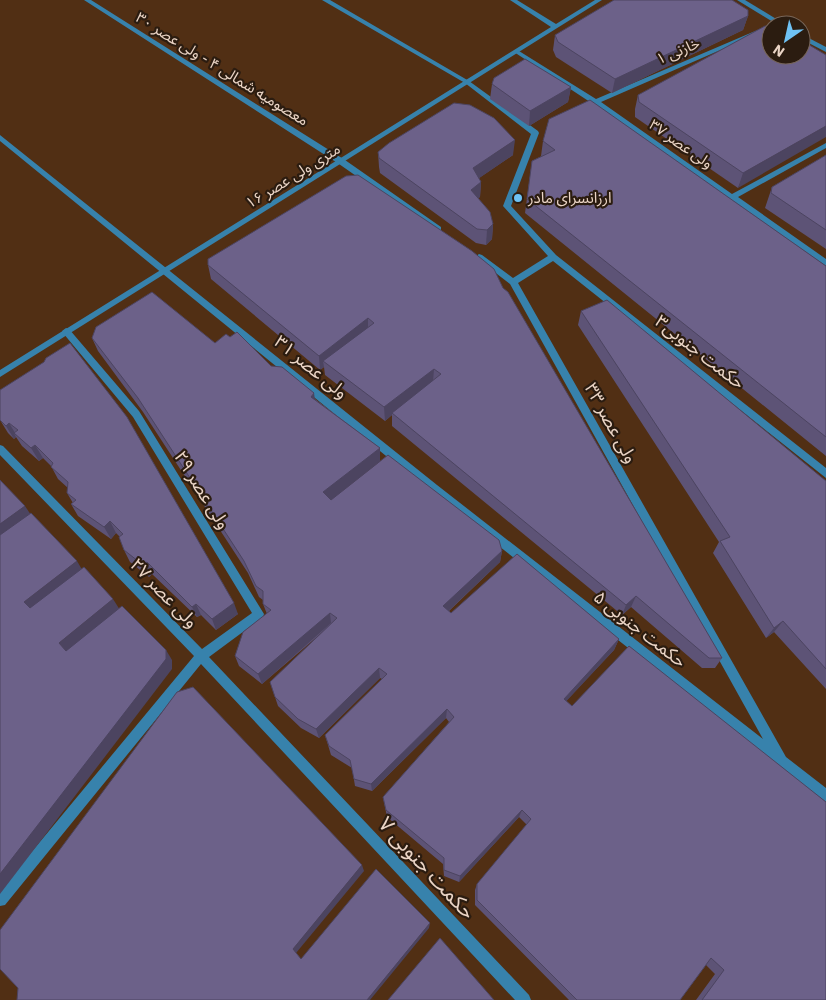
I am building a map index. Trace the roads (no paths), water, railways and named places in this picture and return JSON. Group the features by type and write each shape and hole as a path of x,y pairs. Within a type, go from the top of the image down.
{"street":[{"name":"معصومیه شمالی ۴ - ولی عصر ۳۰","path":"87,0 342,162"},
{"path":"325,0 467,82 535,133 544,129"},
{"path":"513,0 556,27"},
{"name":"۱۶ متری ولی عصر","path":"0,374 66,331 167,271 599,0"},
{"path":"740,0 762,15"},
{"name":"خازنی ۱","path":"588,106 761,32"},
{"path":"811,42 826,50"},
{"name":"ولی عصر ۳۷","path":"517,52 596,102 826,263"},
{"name":"حکمت جنوبی۳","path":"535,133 507,206 553,257 826,474"},
{"name":"ولی عصر ۳۱","path":"0,137 433,488"},
{"path":"732,197 826,145"},
{"path":"342,162 448,236"},
{"name":"ولی عصر ۳۳","path":"472,253 513,282 782,762"},
{"path":"513,282 553,257"},
{"name":"ولی عصر ۲۹","path":"66,331 136,414 259,614 201,656"},
{"name":"ولی عصر ۲۷","path":"0,449 201,656 300,764"},
{"name":"حکمت جنوبی ۵","path":"433,488 826,796"},
{"path":"0,900 201,656"},
{"name":"حکمت جنوبی ۷","path":"300,764 524,1000"}],"place":[{"name":"ارزانسرای مادر","path":"518,198"}]}
